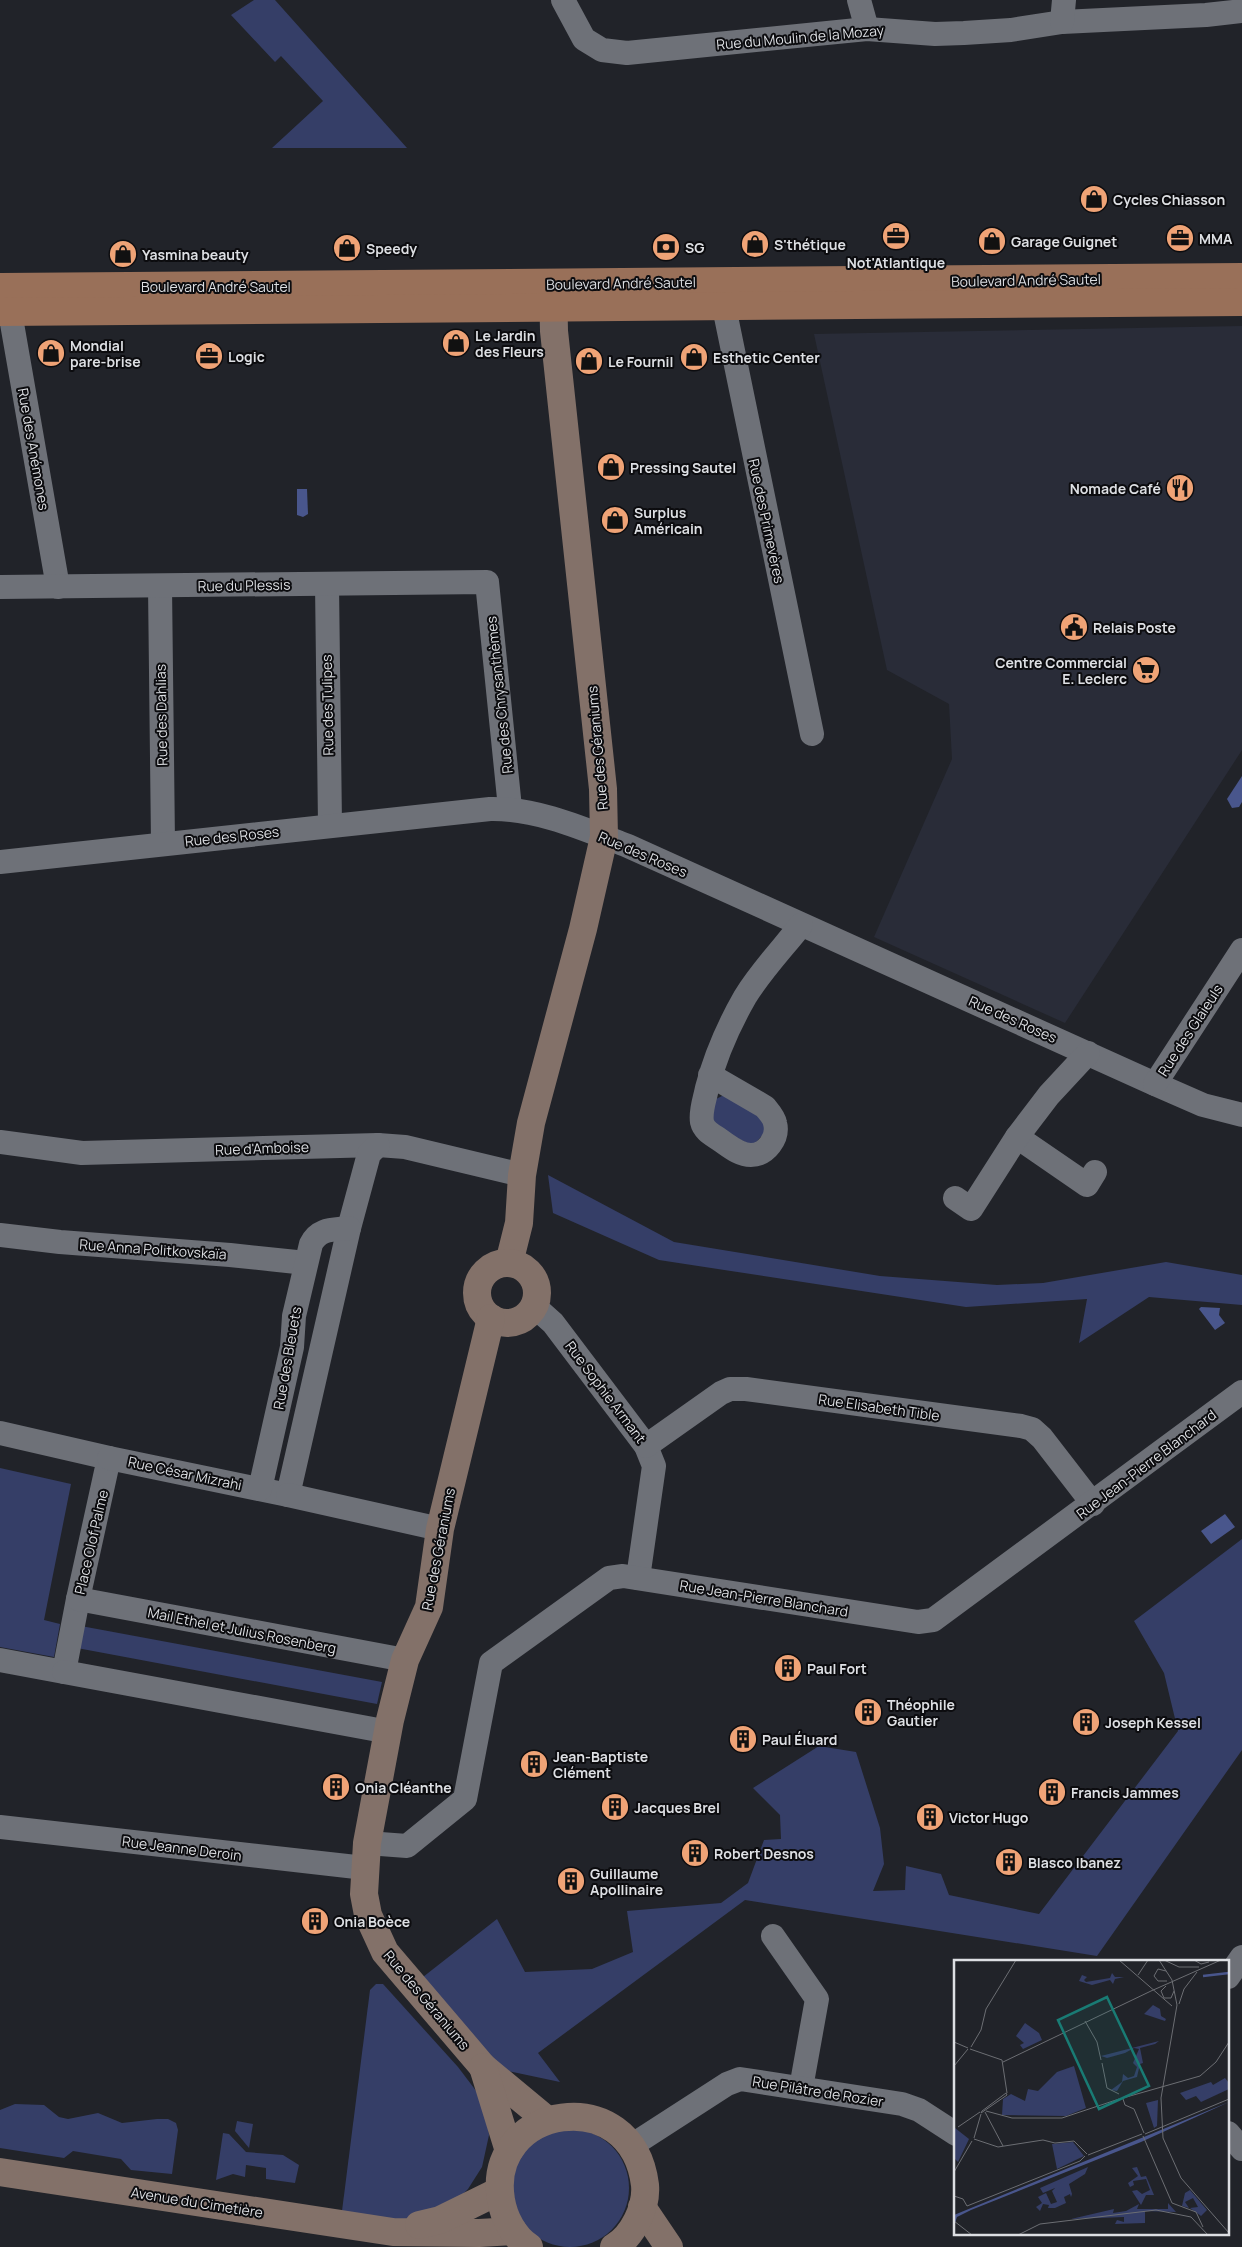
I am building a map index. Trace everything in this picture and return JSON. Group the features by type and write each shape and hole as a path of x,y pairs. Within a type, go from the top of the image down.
{"main road":[{"name":"Boulevard André Sautel","path":"3,304 554,296 1242,277"},
{"name":"Boulevard André Sautel","path":"554,296 724,307 1242,302"}],"street":[{"name":"Rue du Moulin de la Mozay","path":"563,0 584,38 592,45 614,53 867,29 935,34 1011,30 1063,11 1187,17 1242,11"},
{"path":"859,0 867,29"},
{"name":"Rue des Géraniums","path":"509,1263 519,1222 522,1175 531,1124 583,929 604,836 603,789 556,350 554,296"},
{"name":"Rue des Anémones","path":"3,304 58,587"},
{"name":"Rue des Primevères","path":"724,307 812,734"},
{"name":"Rue du Plessis","path":"0,587 488,582"},
{"name":"Rue des Chrysanthèmes","path":"488,582 510,808"},
{"name":"Rue des Tulipes","path":"327,584 330,825"},
{"name":"Rue des Dahlias","path":"160,586 163,843"},
{"name":"Rue des Roses","path":"0,862 490,808 510,808 539,814 604,836 1155,1084 1203,1104 1242,1115"},
{"path":"710,1075 730,1025 746,995 801,925"},
{"name":"Rue des Glaieuls","path":"1155,1084 1242,950"},
{"path":"955,1198 971,1209 1016,1137 1049,1095 1088,1053"},
{"path":"1016,1137 1087,1185 1095,1172"},
{"name":"Rue d'Amboise","path":"0,1142 82,1153 378,1145 405,1147 522,1175"},
{"name":"Rue des Bleuets","path":"288,1494 349,1228 369,1154 378,1145"},
{"name":"Rue des Bleuets","path":"260,1489 292,1347 294,1316 310,1244 321,1231 349,1228"},
{"name":"Rue Anna Politkovskaïa","path":"0,1235 60,1242 248,1256 306,1263"},
{"path":"509,1263 523,1268 533,1278 537,1297 534,1306 520,1320 500,1322 490,1318 479,1303 477,1293 479,1283 490,1268 509,1263"},
{"name":"Rue Sophie Armant","path":"534,1306 553,1323 646,1446 654,1466 638,1578"},
{"name":"Rue des Géraniums","path":"490,1318 440,1529 429,1606 406,1660 389,1732 366,1856 364,1894 368,1915 385,1952 483,2067 547,2120"},
{"name":"Rue Elisabeth Tible","path":"646,1446 721,1393 730,1389 746,1389 1012,1424 1032,1429 1042,1438 1092,1504"},
{"name":"Rue Jean-Pierre Blanchard","path":"366,1856 406,1846 465,1799 491,1663 610,1578 623,1576 638,1578 918,1622 932,1620 1242,1392"},
{"path":"0,1434 109,1458"},
{"name":"Rue César Mizrahi","path":"109,1458 260,1489"},
{"name":"Place Olof Palme","path":"64,1672 109,1458"},
{"path":"260,1489 440,1529"},
{"name":"Mail Ethel et Julius Rosenberg","path":"78,1599 406,1660"},
{"path":"0,1660 389,1732"},
{"name":"Rue Jeanne Deroin","path":"0,1827 366,1856"},
{"path":"773,1936 816,1999 801,2088"},
{"path":"1230,1974 1242,1957"},
{"name":"Rue des Géraniums","path":"483,2067 509,2151"},
{"name":"Rue Pilâtre de Rozier","path":"631,2146 727,2084 740,2079 902,2104 919,2110 954,2133"},
{"path":"521,2239 503,2212 499,2191 501,2170 509,2151 526,2132 547,2120 572,2116 596,2120 618,2132 631,2146 642,2168 645,2188 642,2207 634,2228 614,2247"},
{"path":"1230,2135 1242,2149"},
{"name":"Avenue du Cimetière","path":"0,2172 393,2232 479,2233 521,2239"},
{"name":"Avenue du Cimetière","path":"393,2232 440,2220 499,2191"},
{"path":"642,2207 669,2247"}],"shaded area":[{"path":"254,0 275,0 407,148 272,148 323,101 281,56 275,62 231,15"},
{"path":"1242,326 1242,750 1065,1023 874,937 952,759 949,704 887,670 814,334"},
{"path":"297,489 307,489 308,514 303,517 297,515"},
{"path":"1242,776 1242,802 1239,807 1232,808 1227,799"},
{"path":"722,1096 733,1097 771,1125 753,1146 713,1126 710,1108 714,1100"},
{"path":"548,1175 674,1242 880,1276 997,1285 1043,1283 1166,1262 1242,1275 1242,1305 1149,1297 1079,1343 1087,1299 966,1307 659,1260 553,1213"},
{"path":"1201,1307 1220,1308 1219,1315 1225,1323 1215,1330 1199,1309"},
{"path":"0,1468 71,1484 44,1620 60,1624 54,1657 0,1647"},
{"path":"1225,1514 1235,1527 1211,1544 1201,1531"},
{"path":"1242,1539 1242,1750 1097,1956 745,1900 538,2053 560,2082 499,2069 423,1977 497,1919 525,1972 592,1969 633,1952 627,1911 721,1903 748,1883 764,1840 781,1839 780,1815 753,1788 819,1746 856,1752 880,1828 884,1864 873,1891 905,1890 906,1866 941,1874 949,1895 1039,1914 1178,1731 1164,1673 1134,1621"},
{"path":"81,1626 382,1682 377,1704 77,1648"},
{"path":"376,1984 383,1984 458,2067 486,2104 489,2135 482,2167 468,2189 451,2206 394,2226 341,2219 370,1990"},
{"path":"15,2104 44,2105 59,2117 68,2119 98,2113 122,2123 168,2119 176,2123 178,2130 172,2174 131,2170 121,2159 73,2151 64,2158 0,2148 0,2110"},
{"path":"237,2121 253,2124 249,2148 235,2131"},
{"path":"570,2129 593,2133 612,2146 625,2165 629,2188 625,2211 612,2230 593,2243 570,2247 547,2243 528,2230 515,2211 511,2188 515,2165 528,2146 547,2133"},
{"path":"223,2133 229,2134 246,2152 283,2155 299,2165 295,2183 266,2179 266,2168 246,2165 245,2177 233,2174 216,2180"}],"place":[{"name":"Cycles Chiasson","path":"1094,199"},
{"name":"Not'Atlantique","path":"896,236"},
{"name":"MMA","path":"1180,238"},
{"name":"Garage Guignet","path":"992,241"},
{"name":"S'thétique","path":"755,244"},
{"name":"SG","path":"666,247"},
{"name":"Speedy","path":"347,248"},
{"name":"Yasmina beauty","path":"123,254"},
{"name":"Le Jardin des Fleurs","path":"456,343"},
{"name":"Mondial pare-brise","path":"51,353"},
{"name":"Logic","path":"209,356"},
{"name":"Esthetic Center","path":"694,357"},
{"name":"Le Fournil","path":"589,361"},
{"name":"Pressing Sautel","path":"611,467"},
{"name":"Nomade Café","path":"1180,488"},
{"name":"Surplus Américain","path":"615,520"},
{"name":"Relais Poste","path":"1074,627"},
{"name":"Centre Commercial E. Leclerc","path":"1146,670"},
{"name":"Paul Fort","path":"788,1668"},
{"name":"Théophile Gautier","path":"868,1712"},
{"name":"Joseph Kessel","path":"1086,1722"},
{"name":"Paul Éluard","path":"743,1739"},
{"name":"Jean-Baptiste Clément","path":"534,1764"},
{"name":"Onia Cléanthe","path":"336,1787"},
{"name":"Francis Jammes","path":"1052,1792"},
{"name":"Jacques Brel","path":"615,1807"},
{"name":"Victor Hugo","path":"930,1817"},
{"name":"Robert Desnos","path":"695,1853"},
{"name":"Blasco Ibanez","path":"1009,1862"},
{"name":"Guillaume Apollinaire","path":"571,1881"},
{"name":"Onia Boèce","path":"315,1921"}]}
